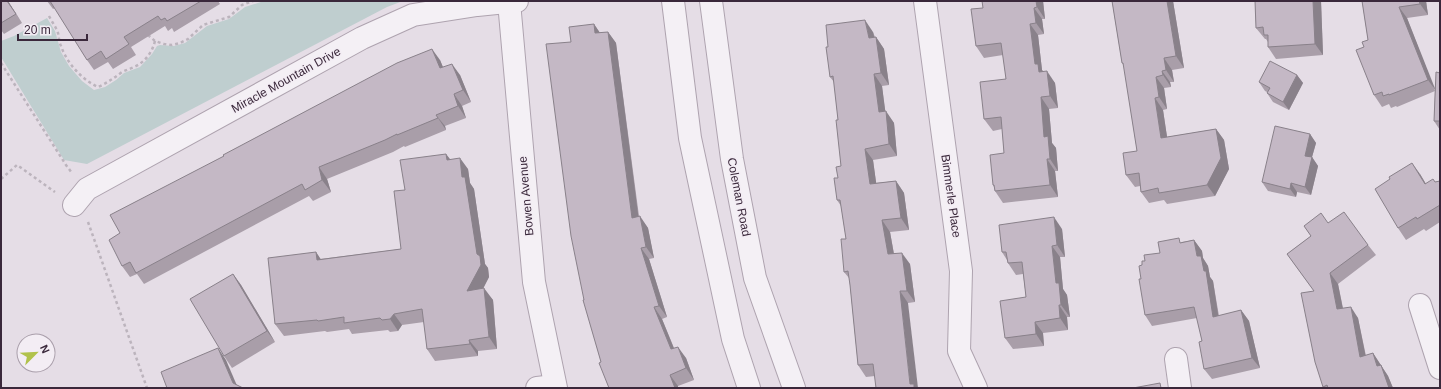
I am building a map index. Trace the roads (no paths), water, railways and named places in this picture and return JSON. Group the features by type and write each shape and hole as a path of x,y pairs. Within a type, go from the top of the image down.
{"street":[{"name":"Miracle Mountain Drive","path":"83,205 362,38 413,15 513,1"},
{"name":"Bowen Avenue","path":"513,1 534,282 549,387"},
{"path":"673,1 690,138 733,339 749,388"},
{"name":"Coleman Road","path":"711,1 732,160 755,278 794,388"},
{"name":"Bimmerle Place","path":"925,1 961,271 959,351 976,388"},
{"path":"1420,305 1440,368"},
{"path":"1176,359 1180,388"}]}
